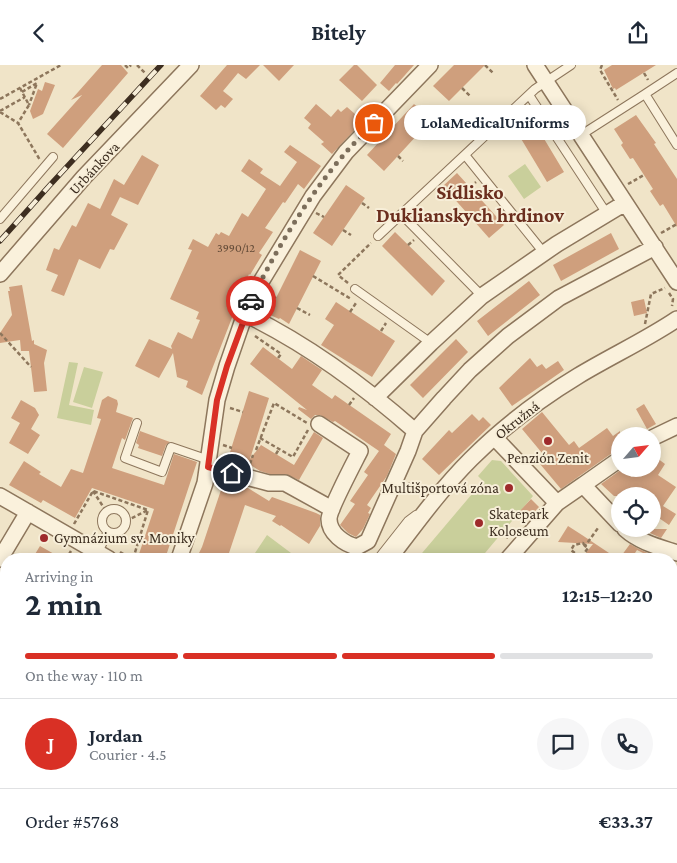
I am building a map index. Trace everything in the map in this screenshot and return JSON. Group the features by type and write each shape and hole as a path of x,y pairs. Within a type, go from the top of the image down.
{"street":[{"name":"Urbánkova","path":"0,274 84,177 191,65"},
{"path":"181,553 205,483 217,400 227,366 245,314 262,280 313,196 346,152 430,65"},
{"path":"535,65 625,203 657,241 672,285"},
{"path":"376,399 431,343 482,296 544,253 625,203"},
{"path":"319,423 360,451 329,516 329,522 334,534 357,547 368,541 415,431 470,370 522,325 559,298 657,241"},
{"path":"245,314 308,350 376,399 415,431"},
{"name":"Okružná","path":"393,553 428,499 494,438 536,405 578,376 677,319"},
{"path":"661,434 677,426"},
{"path":"494,438 557,503"},
{"path":"209,463 269,483 285,483 332,509"},
{"path":"513,553 557,503 611,465"},
{"path":"583,485 611,515"},
{"path":"0,496 101,553"},
{"path":"4,553 28,511"},
{"path":"635,537 657,547 677,553"}],"lane":[{"path":"378,236 529,95 571,65"},
{"path":"581,135 677,73"},
{"path":"645,94 677,145"},
{"path":"529,95 607,214"},
{"path":"465,155 544,253"},
{"path":"0,219 53,157"},
{"path":"401,215 482,296"},
{"path":"355,289 431,343"},
{"path":"137,423 125,459 162,472 171,447 209,463"},
{"path":"383,553 428,499"},
{"path":"113,508 123,513 126,521 120,531 116,533 108,531 103,526 102,518 106,511 113,508"},
{"path":"104,553 108,531"}],"path":[{"path":"21,90 61,65"},
{"path":"125,65 128,68 131,65"},
{"path":"485,65 494,73"},
{"path":"602,65 600,70 623,108"},
{"path":"139,66 145,73"},
{"path":"0,99 37,83 32,102 18,123"},
{"path":"462,88 470,97"},
{"path":"21,90 29,105"},
{"path":"25,97 0,111 18,123 43,168"},
{"path":"421,131 427,136"},
{"path":"398,156 403,161"},
{"path":"627,185 644,175"},
{"path":"470,187 476,182"},
{"path":"362,203 369,208"},
{"path":"657,241 677,224"},
{"path":"343,230 351,235"},
{"path":"355,289 338,275 378,236"},
{"path":"408,245 414,239"},
{"path":"313,276 330,286"},
{"path":"645,327 651,294 672,285"},
{"path":"673,299 677,297"},
{"path":"350,311 356,303"},
{"path":"297,308 310,315"},
{"path":"381,331 386,323"},
{"path":"0,333 31,367"},
{"path":"255,335 281,354 278,358"},
{"path":"256,448 260,438 268,419 274,403 310,425 293,457 260,438"},
{"path":"225,407 243,412"},
{"path":"263,417 268,419"},
{"path":"220,445 232,447"},
{"path":"276,454 279,449"},
{"path":"409,484 428,499"},
{"path":"93,491 148,510"},
{"path":"93,491 106,511"},
{"path":"73,526 93,491"},
{"path":"126,521 148,510"},
{"path":"135,553 148,510"},
{"path":"585,546 598,528"},
{"path":"502,532 512,540"},
{"path":"575,553 571,550 574,545 583,543 588,548 584,553"}],"green space":[{"path":"525,164 541,187 524,199 508,176"},
{"path":"69,362 78,363 69,405 94,410 91,425 57,418"},
{"path":"84,367 103,372 92,408 73,402"},
{"name":"Skatepark Koloseum","path":"492,460 501,461 533,496 485,553 422,553 483,481 478,476"},
{"path":"267,535 291,553 255,553"}],"building":[{"path":"102,65 121,65 128,73 63,148 47,134 82,95 71,100"},
{"path":"227,65 260,65 246,79 238,73 223,91 233,99 225,108 221,105 216,110 200,96"},
{"path":"263,65 294,65 279,81"},
{"path":"354,65 357,65 377,85 362,101 339,80"},
{"path":"395,65 414,65 389,91 380,83"},
{"path":"454,65 485,65 449,101 433,86"},
{"path":"612,65 656,65 616,90 615,88 613,89 604,70"},
{"path":"45,82 55,85 43,114 33,119 30,111 38,89 42,91"},
{"path":"316,104 331,117 338,109 341,112 347,107 363,121 332,154 321,144 324,142 308,128 311,124 304,118"},
{"path":"414,104 431,120 384,171 367,155"},
{"path":"528,112 564,172 547,182 511,122"},
{"path":"636,115 656,143 654,144 677,179 677,227 663,204 660,206 650,191 653,189 633,158 630,159 614,129"},
{"path":"290,145 321,166 304,189 298,184 265,228 273,232 259,253 262,255 249,274 202,395 186,387 188,381 177,377 173,353 159,378 135,366 149,339 172,349 171,346 178,332 192,339 200,320 196,319 199,312 170,299 192,250 188,249 193,239 208,247 216,233 219,235 221,232 229,236 242,213 248,217 266,189 241,171 249,159 263,169 260,173 280,186 297,162 284,152"},
{"path":"142,155 159,165 138,205 120,197 111,215 128,224 114,250 110,249 100,269 79,259 64,296 51,291 58,275 46,270 54,248 59,250 72,225 76,227 88,203 100,209 114,179 124,185"},
{"path":"457,173 504,225 489,238 443,186"},
{"path":"346,185 365,198 332,246 313,233"},
{"path":"395,232 445,281 432,296 382,246"},
{"path":"611,233 619,249 561,281 553,265"},
{"path":"300,250 321,261 289,324 280,318 268,314"},
{"path":"529,281 540,295 488,336 477,321"},
{"path":"22,285 32,341 34,340 34,344 47,350 44,363 47,391 34,392 29,351 21,351 20,340 0,343 0,333 12,315 9,287"},
{"path":"644,299 647,313 634,316 631,302"},
{"path":"336,302 395,341 372,377 321,345 334,325 325,319"},
{"path":"456,339 468,352 423,398 410,385"},
{"path":"263,347 292,369 301,356 322,370 312,385 332,399 335,395 391,434 384,445 396,454 387,476 367,505 371,508 368,513 370,514 363,529 356,537 348,533 340,525 355,504 350,501 368,475 364,472 379,451 335,421 333,422 320,415 315,415 311,419 298,409 299,407 307,410 250,364"},
{"path":"530,358 537,367 542,364 546,369 558,361 564,370 512,406 499,388"},
{"path":"249,391 269,398 250,459 261,445 294,465 314,432 323,438 299,480 285,474 270,474 260,471 249,464 248,468 227,462"},
{"path":"108,396 117,400 116,412 133,418 125,440 122,438 112,468 164,485 174,454 197,462 167,553 139,553 154,509 92,488 75,518 43,500 41,503 9,485 24,461 41,472 39,474 61,487 71,469 83,473 101,419 97,418 102,400"},
{"path":"21,400 35,408 39,415 31,429 40,435 28,454 9,443 20,423 11,418"},
{"path":"644,404 656,424 646,427 636,409"},
{"path":"542,412 569,445 574,441 579,448 607,428 611,433 611,454 561,489 540,464 547,459 522,429"},
{"path":"472,414 479,421 483,417 491,425 439,475 422,459 449,430 452,433"},
{"path":"140,431 170,442 166,445 162,456 138,448 139,445 136,443"},
{"path":"661,461 665,464 661,470"},
{"path":"611,477 661,477 676,487 663,506 676,514 669,525 661,519 661,487 611,487 611,493 601,484"},
{"path":"224,481 248,488 269,501 272,497 320,515 320,526 309,544 272,521 276,516 245,505 229,553 199,553"},
{"path":"531,499 539,507 526,521 518,513"},
{"path":"568,526 609,553 586,553 593,544 558,542"},
{"path":"661,529 667,529 661,538 659,537 661,537"},
{"path":"630,544 648,553 637,550 635,553 623,553"},
{"path":"40,546 52,553 36,553"}],"railway":[{"path":"0,241 161,65"}],"way so far":[{"path":"251,301 289,233 313,196 346,152 374,123"}],"place":[{"name":"LolaMedicalUniforms","path":"374,123"},
{"name":"Penzión Zenit","path":"548,441"},
{"name":"Multišportová zóna","path":"509,488"},
{"name":"Skatepark Koloseum","path":"479,523"},
{"name":"Gymnázium sv. Moniky","path":"44,538"}],"district":[{"name":"Sídlisko Duklianskych hrdinov","path":"470,204"}],"route":[{"path":"232,473 208,467 217,400 227,366 251,301"}]}
